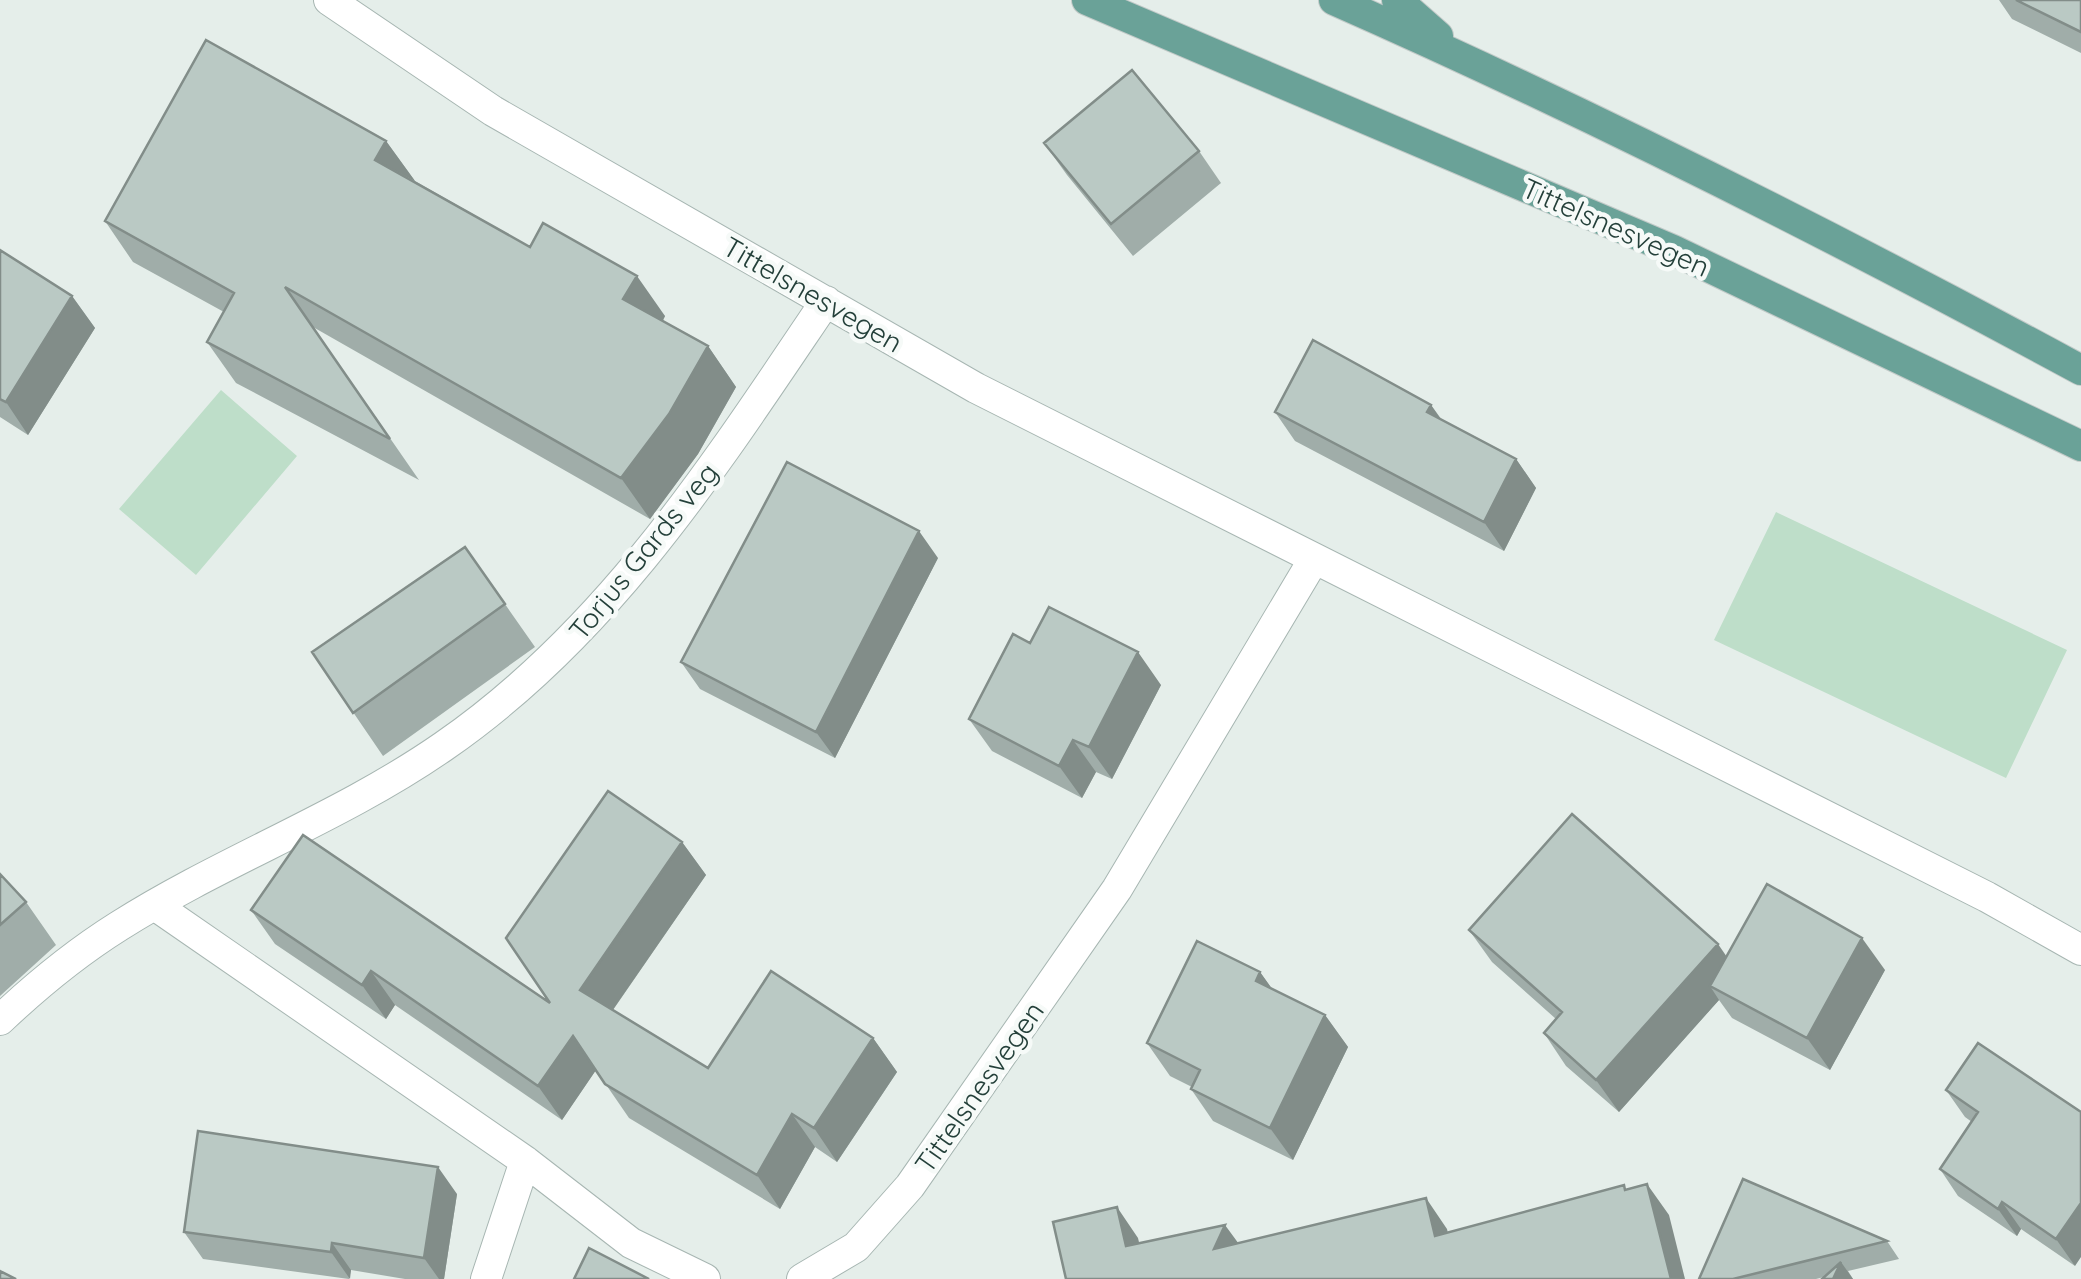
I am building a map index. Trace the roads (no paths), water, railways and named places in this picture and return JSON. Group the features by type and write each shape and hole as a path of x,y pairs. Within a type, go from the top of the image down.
{"main road":[{"name":"Tittelsnesvegen","path":"1088,0 1672,250 2081,446"},
{"path":"1334,0 1463,57 1918,282 2081,370"},
{"path":"1397,0 1463,57"}],"street":[{"name":"Tittelsnesvegen","path":"329,0 493,111 976,388 1987,898 2081,950"},
{"name":"Torjus Gards veg","path":"0,1020 42,981 120,925 361,798 441,748 508,699 563,651 618,592 678,515 826,301"},
{"name":"Tittelsnesvegen","path":"802,1279 856,1248 910,1186 1117,889 1314,558"},
{"path":"156,906 525,1161 631,1243 706,1279"},
{"path":"486,1279 525,1161"}]}
